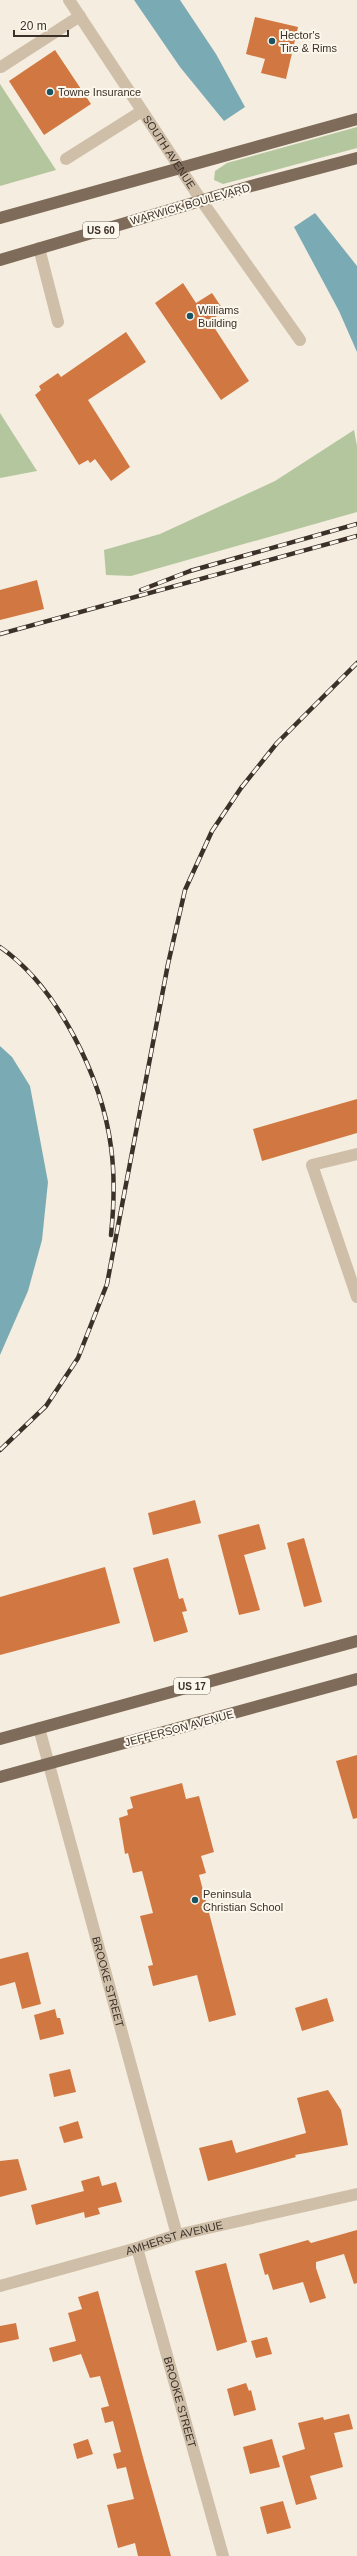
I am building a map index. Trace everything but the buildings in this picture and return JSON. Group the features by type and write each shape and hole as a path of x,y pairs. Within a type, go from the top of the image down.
{"main road":[{"path":"0,218 357,119"},
{"name":"WARWICK BOULEVARD","path":"0,260 201,200 357,158"},
{"name":"US 17","path":"0,1739 357,1641"},
{"name":"JEFFERSON AVENUE","path":"0,1777 357,1679"}],"street":[{"name":"SOUTH AVENUE","path":"69,0 201,200 300,340"},
{"path":"1,67 80,16"},
{"path":"66,159 142,111"},
{"path":"39,248 58,322"},
{"path":"357,1154 312,1165 357,1297"},
{"name":"BROOKE STREET","path":"39,1728 177,2235"},
{"name":"AMHERST AVENUE","path":"0,2286 137,2248 177,2235 354,2194"},
{"name":"BROOKE STREET","path":"137,2248 223,2556"}],"green space":[{"path":"0,84 56,170 0,186"},
{"path":"357,127 357,148 223,184 214,180 215,171 227,163"},
{"path":"0,413 37,471 0,478"},
{"path":"354,430 357,446 357,512 131,576 106,575 104,550 160,534 275,481"}],"water":[{"path":"134,0 180,0 216,54 245,107 224,121 180,67"},
{"path":"315,213 357,266 357,352 339,311 294,227"},
{"path":"0,1046 12,1057 30,1086 48,1182 42,1240 28,1291 0,1355"}],"railway":[{"path":"141,590 190,571 357,524"},
{"path":"0,634 357,536"},
{"path":"0,1450 46,1406 78,1358 107,1284 168,964 185,890 212,831 241,788 277,743 357,663"},
{"path":"0,947 21,964 41,985 58,1010 74,1036 98,1092 106,1120 111,1147 114,1191 111,1235"}],"place":[{"name":"Hector's Tire & Rims","path":"272,41"},
{"name":"Towne Insurance","path":"50,92"},
{"name":"Williams Building","path":"190,316"},
{"name":"Peninsula Christian School","path":"195,1900"}]}
